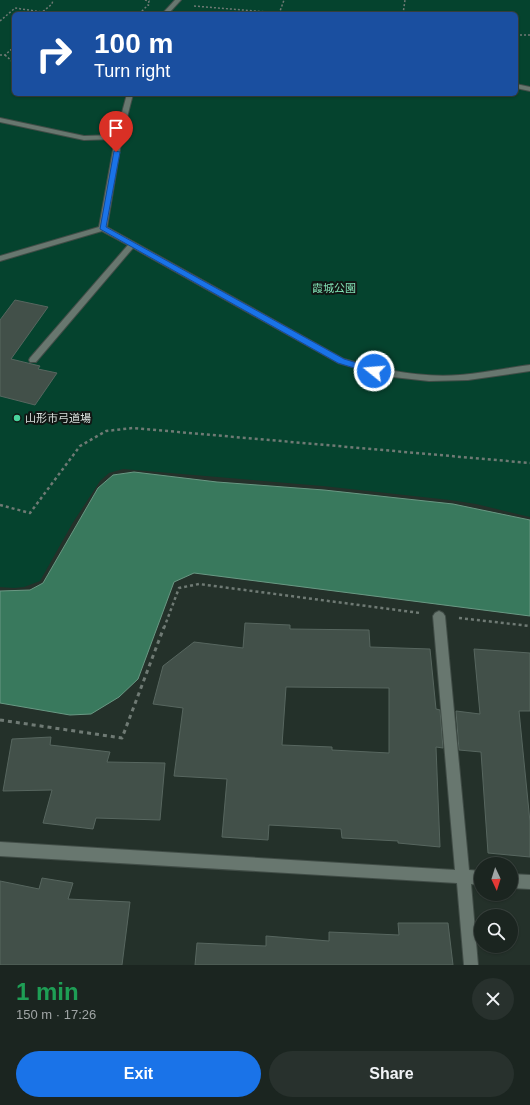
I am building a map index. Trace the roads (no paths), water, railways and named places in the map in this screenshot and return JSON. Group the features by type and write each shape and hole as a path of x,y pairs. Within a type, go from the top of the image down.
{"lane":[{"path":"167,12 175,2"},
{"path":"518,86 530,89"},
{"path":"103,228 119,137 129,96"},
{"path":"0,120 84,138 119,137"},
{"path":"0,259 103,228 341,361 374,371 419,378 459,378 530,368"},
{"path":"33,360 132,245"},
{"path":"439,616 471,965"},
{"path":"0,849 474,878"},
{"path":"518,881 530,882"}],"place":[{"name":"山形市弓道場","path":"17,418"}],"park label":[{"name":"霞城公園","path":"334,288"}]}
